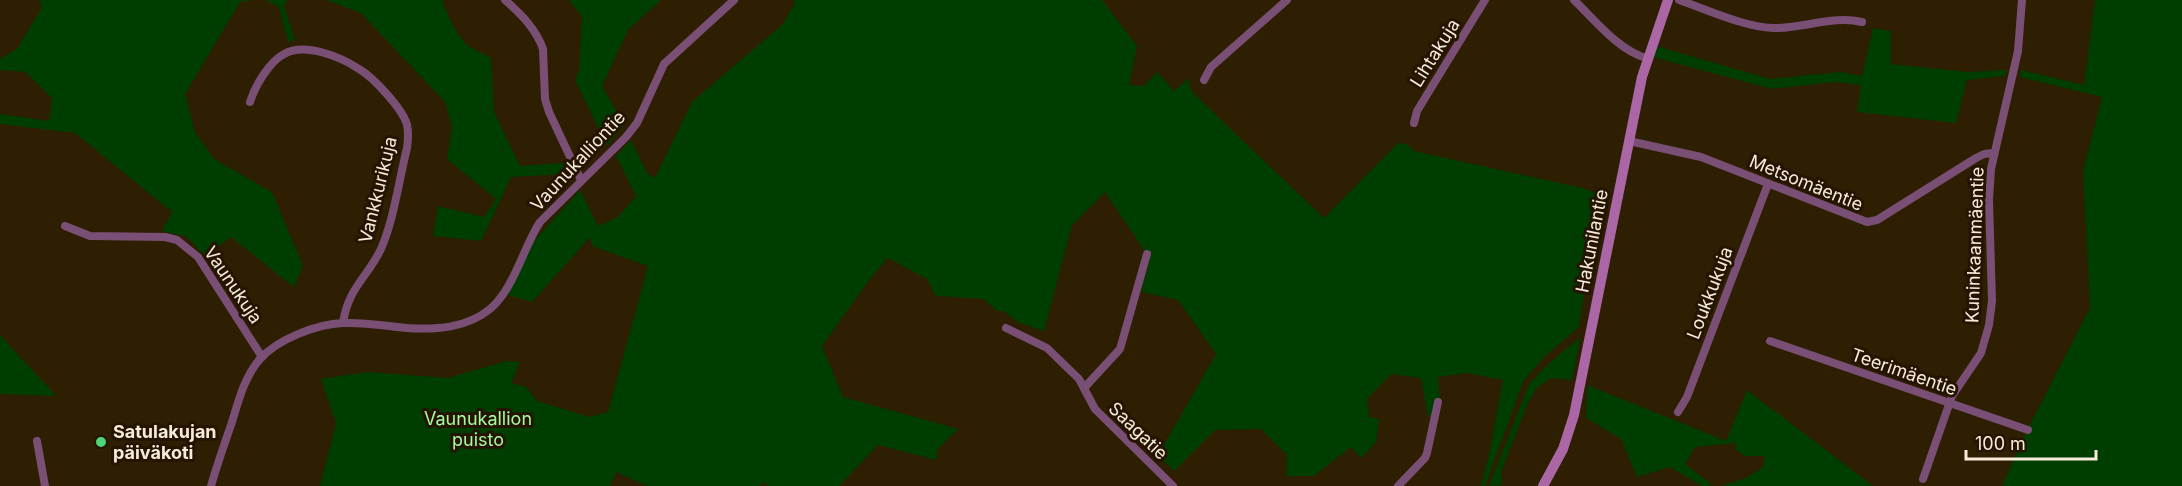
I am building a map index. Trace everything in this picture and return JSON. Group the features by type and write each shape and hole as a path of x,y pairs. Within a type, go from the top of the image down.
{"street":[{"path":"505,0 526,19 541,43 545,99 581,180"},
{"name":"Vaunukalliontie","path":"211,486 244,387 262,357 301,333 325,326 343,323 423,329 442,328 472,320 492,307 506,289 531,235 540,222 626,137 637,123 664,64 734,0"},
{"path":"1204,80 1211,67 1287,0"},
{"name":"Lihtakuja","path":"1414,123 1417,111 1485,0"},
{"path":"1574,0 1625,48 1637,56 1646,58"},
{"name":"Hakunilantie","path":"1543,486 1563,449 1574,416 1646,58 1668,0"},
{"path":"1679,0 1757,26 1776,28 1847,19 1862,22"},
{"name":"Kuninkaanmäentie","path":"1923,479 1950,403 1981,353 1989,325 1992,301 1989,200 1993,153 2005,115 2018,51 2022,0"},
{"name":"Vankkurikuja","path":"250,102 255,86 278,58 294,50 309,50 338,58 360,69 399,110 407,124 407,148 386,234 376,256 352,292 343,323"},
{"name":"Metsomäentie","path":"1629,141 1701,158 1863,222 1872,222 1976,158 1993,153"},
{"name":"Loukkukuja","path":"1678,412 1687,397 1768,184"},
{"name":"Vaunukuja","path":"65,226 90,236 165,237 177,240 198,257 262,357"},
{"path":"1084,387 1120,350 1147,254"},
{"name":"Saagatie","path":"1006,328 1047,348 1079,379 1095,409 1173,486"},
{"name":"Teerimäentie","path":"1770,342 2028,430"},
{"path":"1398,486 1425,458 1438,402"},
{"path":"37,441 45,486"}],"green space":[{"path":"39,0 253,0 240,2 185,94 195,132 214,159 272,192 303,266 294,287 231,237 205,256 187,237 162,231 172,212 75,133 0,124 0,114 49,121 52,98 25,72 0,70 0,59 17,49 42,7"},
{"path":"266,0 287,0 284,6 295,40 288,42 279,7"},
{"path":"326,0 442,0 460,37 472,48 491,58 494,112 520,166 563,163 567,174 511,177 481,241 433,236 438,206 484,217 496,199 447,159 452,127 445,102 361,13"},
{"path":"569,0 661,0 628,30 602,86 624,125 607,146 575,80 579,70 582,17"},
{"name":"Vaunukallion puisto","path":"794,0 1102,0 1137,46 1129,85 1144,86 1157,72 1174,91 1189,78 1189,85 1193,93 1324,218 1398,143 1407,144 1414,151 1582,188 1608,197 1586,281 1579,327 1543,358 1523,382 1485,486 1481,486 1503,380 1467,373 1438,377 1440,401 1436,418 1428,416 1421,378 1391,374 1367,399 1369,417 1379,419 1376,442 1361,458 1351,447 1314,476 1286,476 1287,455 1261,429 1215,430 1174,471 1158,455 1216,354 1178,300 1141,292 1150,259 1105,192 1072,225 1044,331 1019,323 1003,311 997,311 983,299 936,296 927,279 888,258 869,280 822,346 843,397 958,429 938,449 936,460 878,445 839,486 768,486 763,482 759,486 647,486 616,472 610,486 320,486 336,423 321,379 367,372 448,378 506,361 520,362 511,383 526,387 537,401 590,417 608,412 648,266 592,246 590,237 532,302 508,295 534,241 580,190 598,226 618,217 636,196 616,156 631,140 647,173 655,178 692,102 783,24 795,3"},
{"path":"2095,0 2182,0 2182,486 2002,486 2024,436 2090,308 2083,171 2102,97 2020,77 2021,70 2084,85"},
{"path":"1873,28 1891,31 1891,64 1968,72 2007,70 2005,76 1967,80 1956,123 1857,112 1861,85 1836,82 1772,89 1653,57 1656,46 1770,79 1840,72 1862,76"},
{"path":"0,335 56,396 0,394"},
{"path":"1578,339 1580,340 1572,380 1550,378 1536,389 1527,405 1501,472 1502,485 1489,486 1529,384 1547,365"},
{"path":"1587,385 1726,441 1747,390 1873,486 1721,486 1746,478 1763,467 1765,456 1745,456 1736,450 1735,443 1695,447 1685,464 1711,484 1709,486 1702,486 1670,467 1637,477 1621,439 1586,418"}],"place":[{"name":"Satulakujan päiväkoti","path":"101,442"}]}
